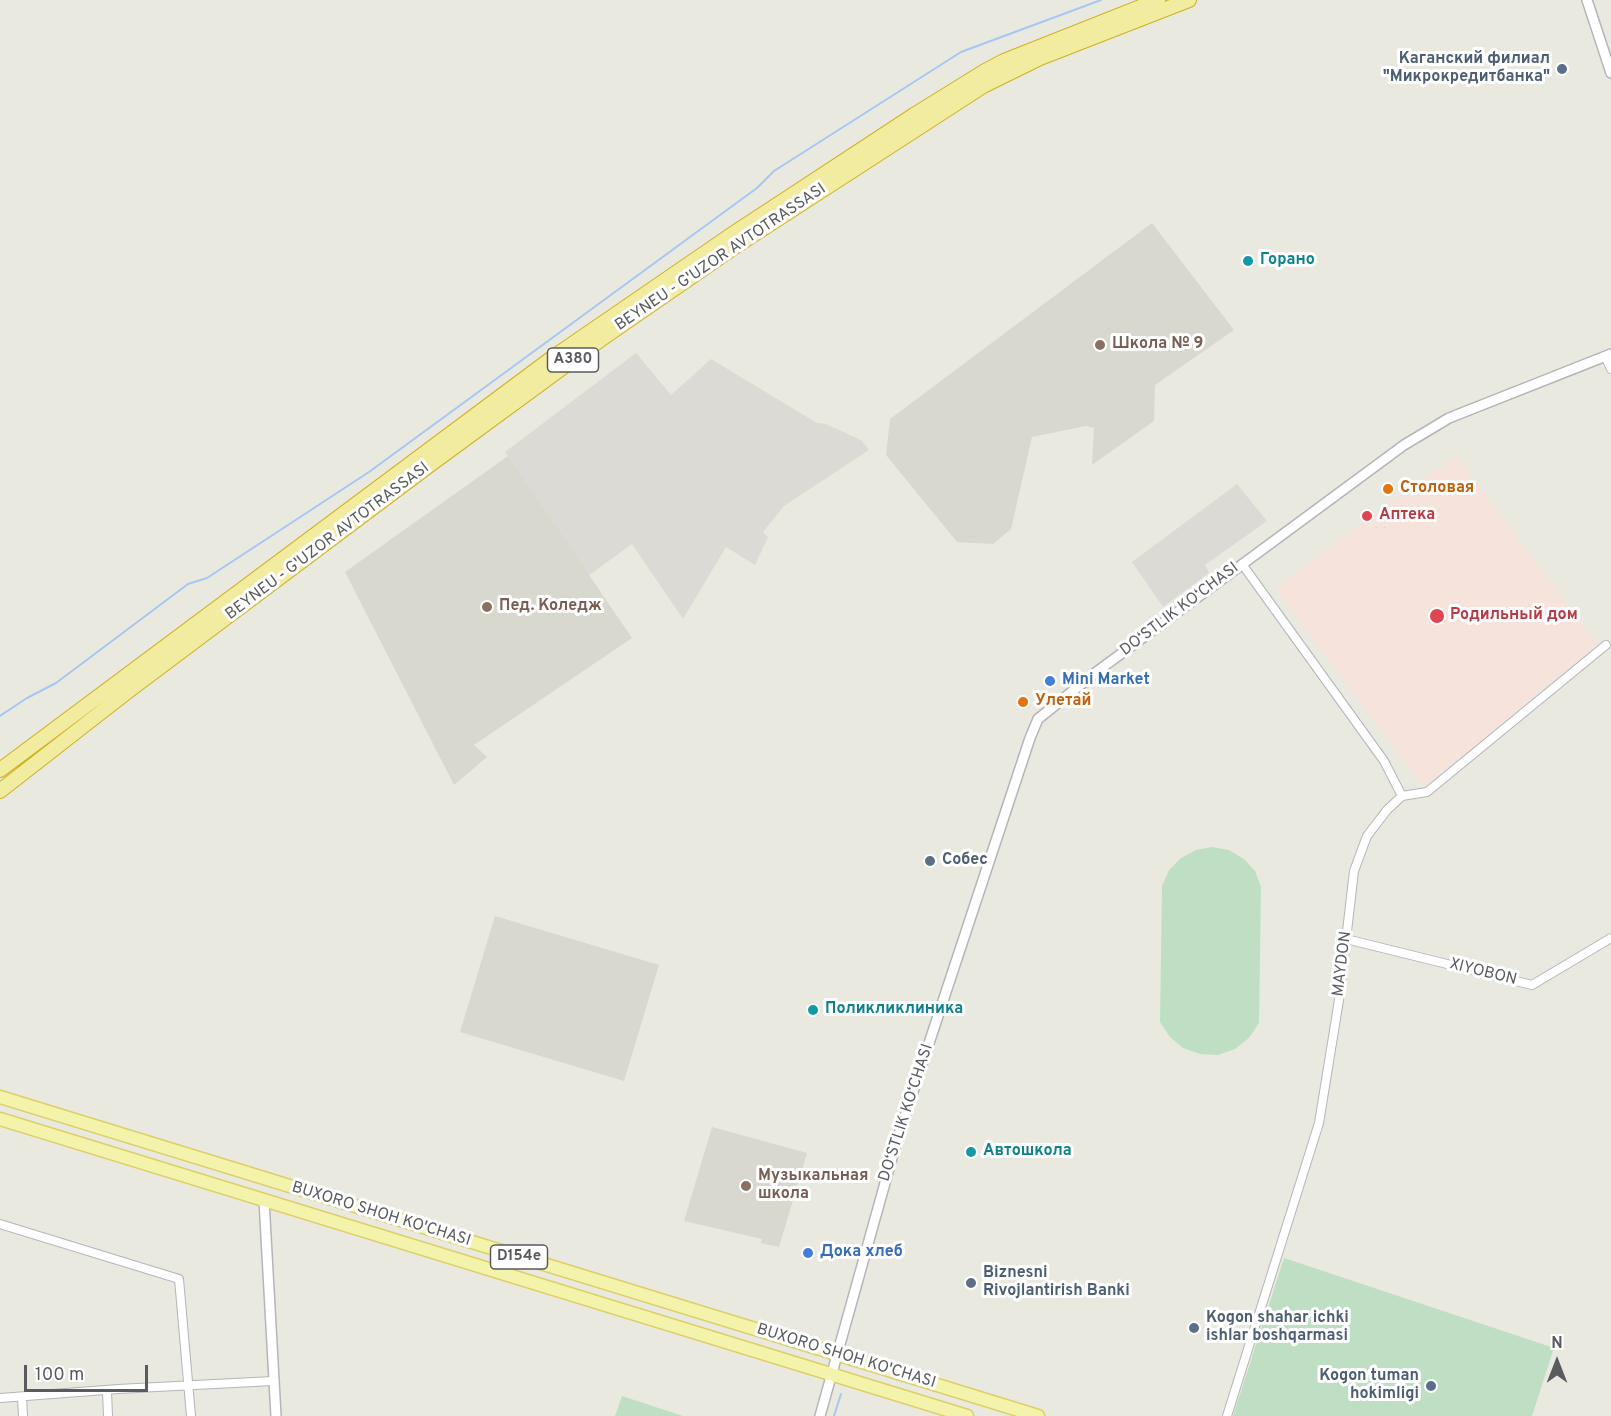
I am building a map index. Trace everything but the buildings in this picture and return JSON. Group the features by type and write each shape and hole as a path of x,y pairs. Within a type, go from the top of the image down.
{"highway":[{"name":"BEYNEU - G'UZOR AVTOTRASSASI","path":"0,770 552,358 722,242 985,71 1158,0"},
{"name":"BEYNEU - G'UZOR AVTOTRASSASI","path":"0,791 127,692 431,464 600,340 739,244 983,86 1040,58 1190,0"}],"main road":[{"name":"BUXORO SHOH KO'CHASI","path":"0,1097 1038,1416"},
{"name":"BUXORO SHOH KO'CHASI","path":"0,1119 967,1416"}],"street":[{"path":"1587,0 1611,73"},
{"path":"1608,355 1611,369"},
{"name":"DO‘STLIK KO‘CHASI","path":"820,1416 897,1140 1038,719 1099,670 1404,445 1449,418 1608,355"},
{"path":"1242,564 1384,761 1402,796 1427,792 1606,645"},
{"name":"MAYDON","path":"1227,1416 1319,1123 1339,1000 1354,871 1367,836 1402,796"},
{"name":"XIYOBON","path":"1346,939 1532,985 1611,938"},
{"path":"264,1200 276,1416"},
{"path":"0,1224 179,1279 191,1416"},
{"path":"0,1398 273,1381"},
{"path":"107,1391 108,1416"},
{"path":"22,1398 23,1416"}],"shaded area":[{"name":"Школа № 9","path":"1152,223 1234,330 1155,385 1154,421 1092,465 1094,428 1086,426 1032,437 1011,529 993,544 957,542 886,455 890,419"},
{"path":"636,353 671,395 711,359 817,423 826,424 861,440 869,450 784,506 763,532 768,537 755,565 726,547 683,619 632,544 588,576 505,452"},
{"name":"Пед. Коледж","path":"508,456 632,638 474,745 487,757 454,785 345,572"},
{"name":"Родильный дом","path":"1457,456 1597,644 1425,788 1276,589 1376,513"},
{"path":"1237,484 1267,521 1205,565 1209,573 1163,607 1132,562"},
{"path":"495,916 659,965 624,1081 460,1032"},
{"name":"Музыкальная школа","path":"712,1127 807,1153 779,1247 761,1243 762,1239 684,1221"}],"green space":[{"path":"1212,847 1229,850 1244,859 1255,871 1261,887 1259,1023 1249,1038 1235,1049 1218,1055 1200,1054 1183,1048 1170,1037 1160,1022 1162,886 1169,870 1181,858 1196,850"},
{"path":"1284,1258 1554,1348 1532,1416 1233,1416"},
{"path":"622,1396 683,1416 615,1416"}],"waterway":[{"path":"0,716 27,698 56,683 188,584 207,578 369,472 757,188 774,171 961,52 1101,0"},
{"path":"834,1416 841,1394"}],"place":[{"name":"Каганский филиал \"Микрокредитбанка\"","path":"1562,69"},
{"name":"Горано","path":"1248,261"},
{"name":"Школа № 9","path":"1100,345"},
{"name":"Столовая","path":"1388,489"},
{"name":"Аптека","path":"1367,516"},
{"name":"Пед. Коледж","path":"487,607"},
{"name":"Родильный дом","path":"1437,616"},
{"name":"Mini Market","path":"1050,681"},
{"name":"Улетай","path":"1023,702"},
{"name":"Собеc","path":"930,861"},
{"name":"Поликликлиника","path":"813,1010"},
{"name":"Автошкола","path":"971,1152"},
{"name":"Музыкальная школа","path":"746,1186"},
{"name":"Дока хлеб","path":"808,1253"},
{"name":"Biznesni Rivojlantirish Banki","path":"971,1283"},
{"name":"Kogon shahar ichki ishlar boshqarmasi","path":"1194,1328"},
{"name":"Kogon tuman hokimligi","path":"1431,1386"}]}
